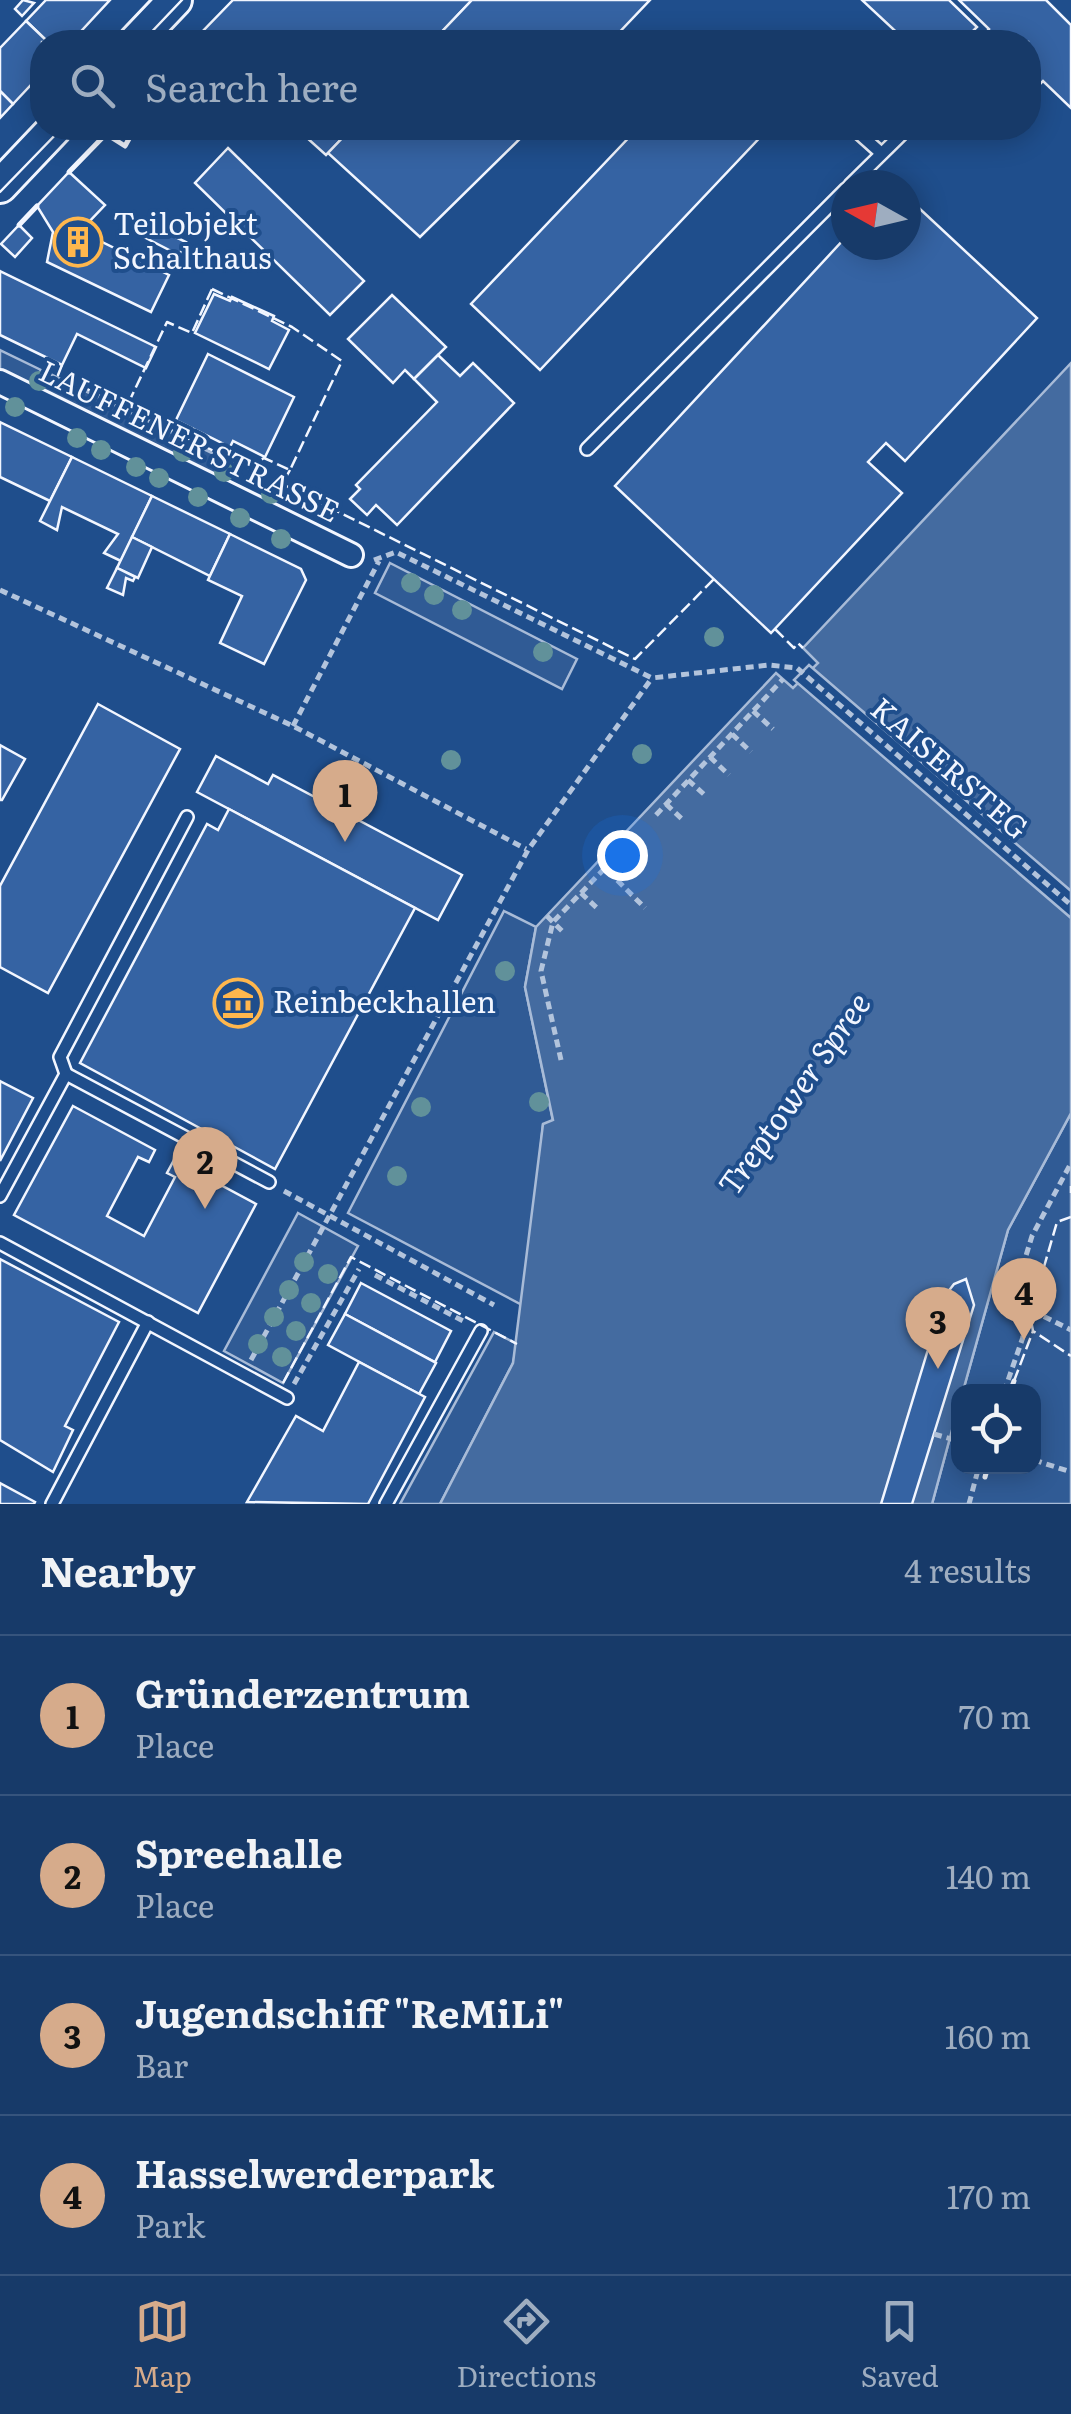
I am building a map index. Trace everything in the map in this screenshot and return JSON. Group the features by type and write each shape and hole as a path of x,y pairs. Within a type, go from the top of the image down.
{"street":[{"path":"146,30 175,0"},
{"path":"0,186 44,140"},
{"name":"LAUFFENER STRASSE","path":"0,382 352,555"}],"lane":[{"path":"867,140 882,153"},
{"path":"865,170 896,140"},
{"path":"587,448 831,204"},
{"path":"188,817 60,1057 66,1074 269,1182"},
{"path":"0,1196 66,1074"},
{"path":"0,1244 287,1398"},
{"path":"52,1504 148,1322"},
{"path":"386,1504 480,1330"}],"path":[{"path":"243,1374 528,850 652,678 396,552 379,560 352,555"},
{"path":"293,726 379,560"},
{"path":"0,590 293,726 528,850"},
{"name":"KAISERSTEG","path":"652,678 768,665 797,668 1071,905"},
{"path":"656,815 783,679"},
{"path":"753,711 773,729"},
{"path":"732,734 751,752"},
{"path":"710,757 729,775"},
{"path":"688,780 707,798"},
{"path":"666,804 684,821"},
{"path":"561,1060 541,971 553,922 605,868 645,908"},
{"path":"581,892 598,910"},
{"path":"547,916 564,933"},
{"path":"1007,1384 1023,1337 1014,1295 1032,1236 1071,1163"},
{"path":"269,1182 329,1218 494,1304"},
{"path":"287,1398 358,1269"},
{"path":"375,1276 480,1330"},
{"path":"1018,1316 1043,1316 1071,1330"},
{"path":"934,1434 951,1440"},
{"path":"1041,1462 1071,1472"},
{"path":"977,1474 970,1500 982,1504"}],"shaded area":[{"path":"0,350 41,370 33,387 0,371"},
{"path":"48,373 185,439 176,458 39,390"},
{"path":"193,444 227,460 217,478 185,462"},
{"path":"390,563 577,659 562,689 375,593"},
{"path":"504,911 536,927 525,987 553,1121 543,1125 524,1306 348,1213"},
{"path":"1071,1113 1071,1504 932,1504 951,1434 951,1474 1041,1474 1041,1384 965,1384 1008,1230"},
{"path":"298,1213 358,1246 283,1383 224,1351"},
{"path":"494,1332 517,1344 513,1363 440,1504 400,1504"}],"water":[{"name":"Treptower Spree","path":"1071,363 1071,1113 1008,1230 965,1384 951,1384 951,1434 932,1504 440,1504 513,1363 543,1124 553,1120 525,987 536,927 776,673 793,688 818,663 803,648"}],"pier":[{"path":"809,665 1071,891 1071,918 794,680"}],"building":[{"path":"23,0 34,3 22,16 15,9"},
{"path":"46,0 110,0 82,30 35,30 26,21"},
{"path":"233,0 472,0 443,30 204,30"},
{"path":"472,0 650,0 621,30 443,30"},
{"path":"862,0 949,0 977,27 974,30 894,30"},
{"path":"959,0 1046,0 1071,25 1071,108 1041,83 1041,30 989,29"},
{"path":"26,21 35,30 30,30 30,86 13,104 0,91 0,48"},
{"path":"0,91 13,104 0,118"},
{"path":"309,140 340,140 326,155"},
{"path":"340,140 519,140 420,237 328,153"},
{"path":"627,140 758,140 540,370 471,304"},
{"path":"228,148 364,281 330,315 195,183"},
{"name":"Teilobjekt Schalthaus","path":"69,172 105,205 88,223 90,236 169,275 151,312 47,262 53,232 37,206"},
{"path":"921,210 1037,318 905,461 886,443 868,462 902,493 771,633 615,486 831,253 831,260 921,260"},
{"path":"146,223 186,242 179,255 140,235"},
{"path":"19,225 32,238 15,257 1,244"},
{"path":"0,271 156,347 146,368 77,334 62,365 0,335"},
{"path":"214,294 230,301 232,297 274,316 272,321 289,330 269,369 195,333"},
{"path":"392,295 446,347 414,379 405,370 393,383 348,339"},
{"path":"208,354 294,397 265,457 233,441 230,447 176,420"},
{"path":"438,355 460,376 473,363 514,403 397,525 376,505 367,515 350,499 360,489 356,485 437,402 414,379"},
{"path":"0,422 72,457 50,501 0,477"},
{"path":"72,457 152,496 121,561 104,553 118,534 62,507 57,530 40,521"},
{"path":"152,496 230,534 210,576 132,537"},
{"path":"230,534 301,569 306,580 264,664 220,643 242,596 208,580"},
{"path":"132,537 152,547 138,578 117,568"},
{"path":"117,568 135,577 133,581 126,578 123,595 107,588"},
{"path":"98,704 180,749 48,993 0,967 0,886"},
{"path":"0,745 25,759 2,800 0,800"},
{"path":"216,756 268,784 273,775 462,875 438,920 197,792"},
{"name":"Reinbeckhallen","path":"229,809 415,908 275,1169 80,1063 207,824 218,830"},
{"path":"0,1081 33,1098 0,1161"},
{"path":"73,1106 155,1150 149,1162 138,1157 107,1216 144,1236 175,1177 167,1173 174,1160 256,1204 198,1313 14,1215"},
{"path":"0,1259 119,1322 65,1426 73,1430 53,1472 0,1440"},
{"path":"966,1279 974,1305 912,1504 881,1504 944,1297 954,1284"},
{"path":"361,1283 451,1331 435,1362 345,1314"},
{"path":"345,1314 436,1363 419,1394 328,1345"},
{"path":"359,1362 425,1397 368,1504 247,1502 296,1416 323,1431"},
{"path":"0,1483 35,1502 34,1504 0,1504"}],"tram line":[{"path":"153,30 182,0"},
{"path":"0,192 50,140"}],"fence":[{"path":"212,289 292,327 342,361 290,470 264,458 248,468 126,408 167,322 192,333 212,289"},
{"path":"62,365 58,375 126,408"},
{"path":"290,470 282,484 635,659 714,579"},
{"path":"775,629 794,648 798,643 803,648"},
{"path":"1071,1186 1071,1193"},
{"path":"1071,1217 1057,1222 1030,1315 1033,1331 1071,1356"},
{"path":"283,1383 351,1257 517,1344"},
{"path":"1014,1381 1033,1331"}],"wall":[{"path":"69,172 100,140"},
{"path":"116,140 125,146 128,140"},
{"path":"19,225 37,206"}],"place":[{"name":"Teilobjekt Schalthaus","path":"78,242"},
{"name":"Gründerzentrum","path":"345,842"},
{"name":"Reinbeckhallen","path":"238,1003"},
{"name":"Spreehalle","path":"205,1209"},
{"name":"Hasselwerderpark","path":"1024,1340"},
{"name":"Jugendschiff \"ReMiLi\"","path":"938,1369"}]}
